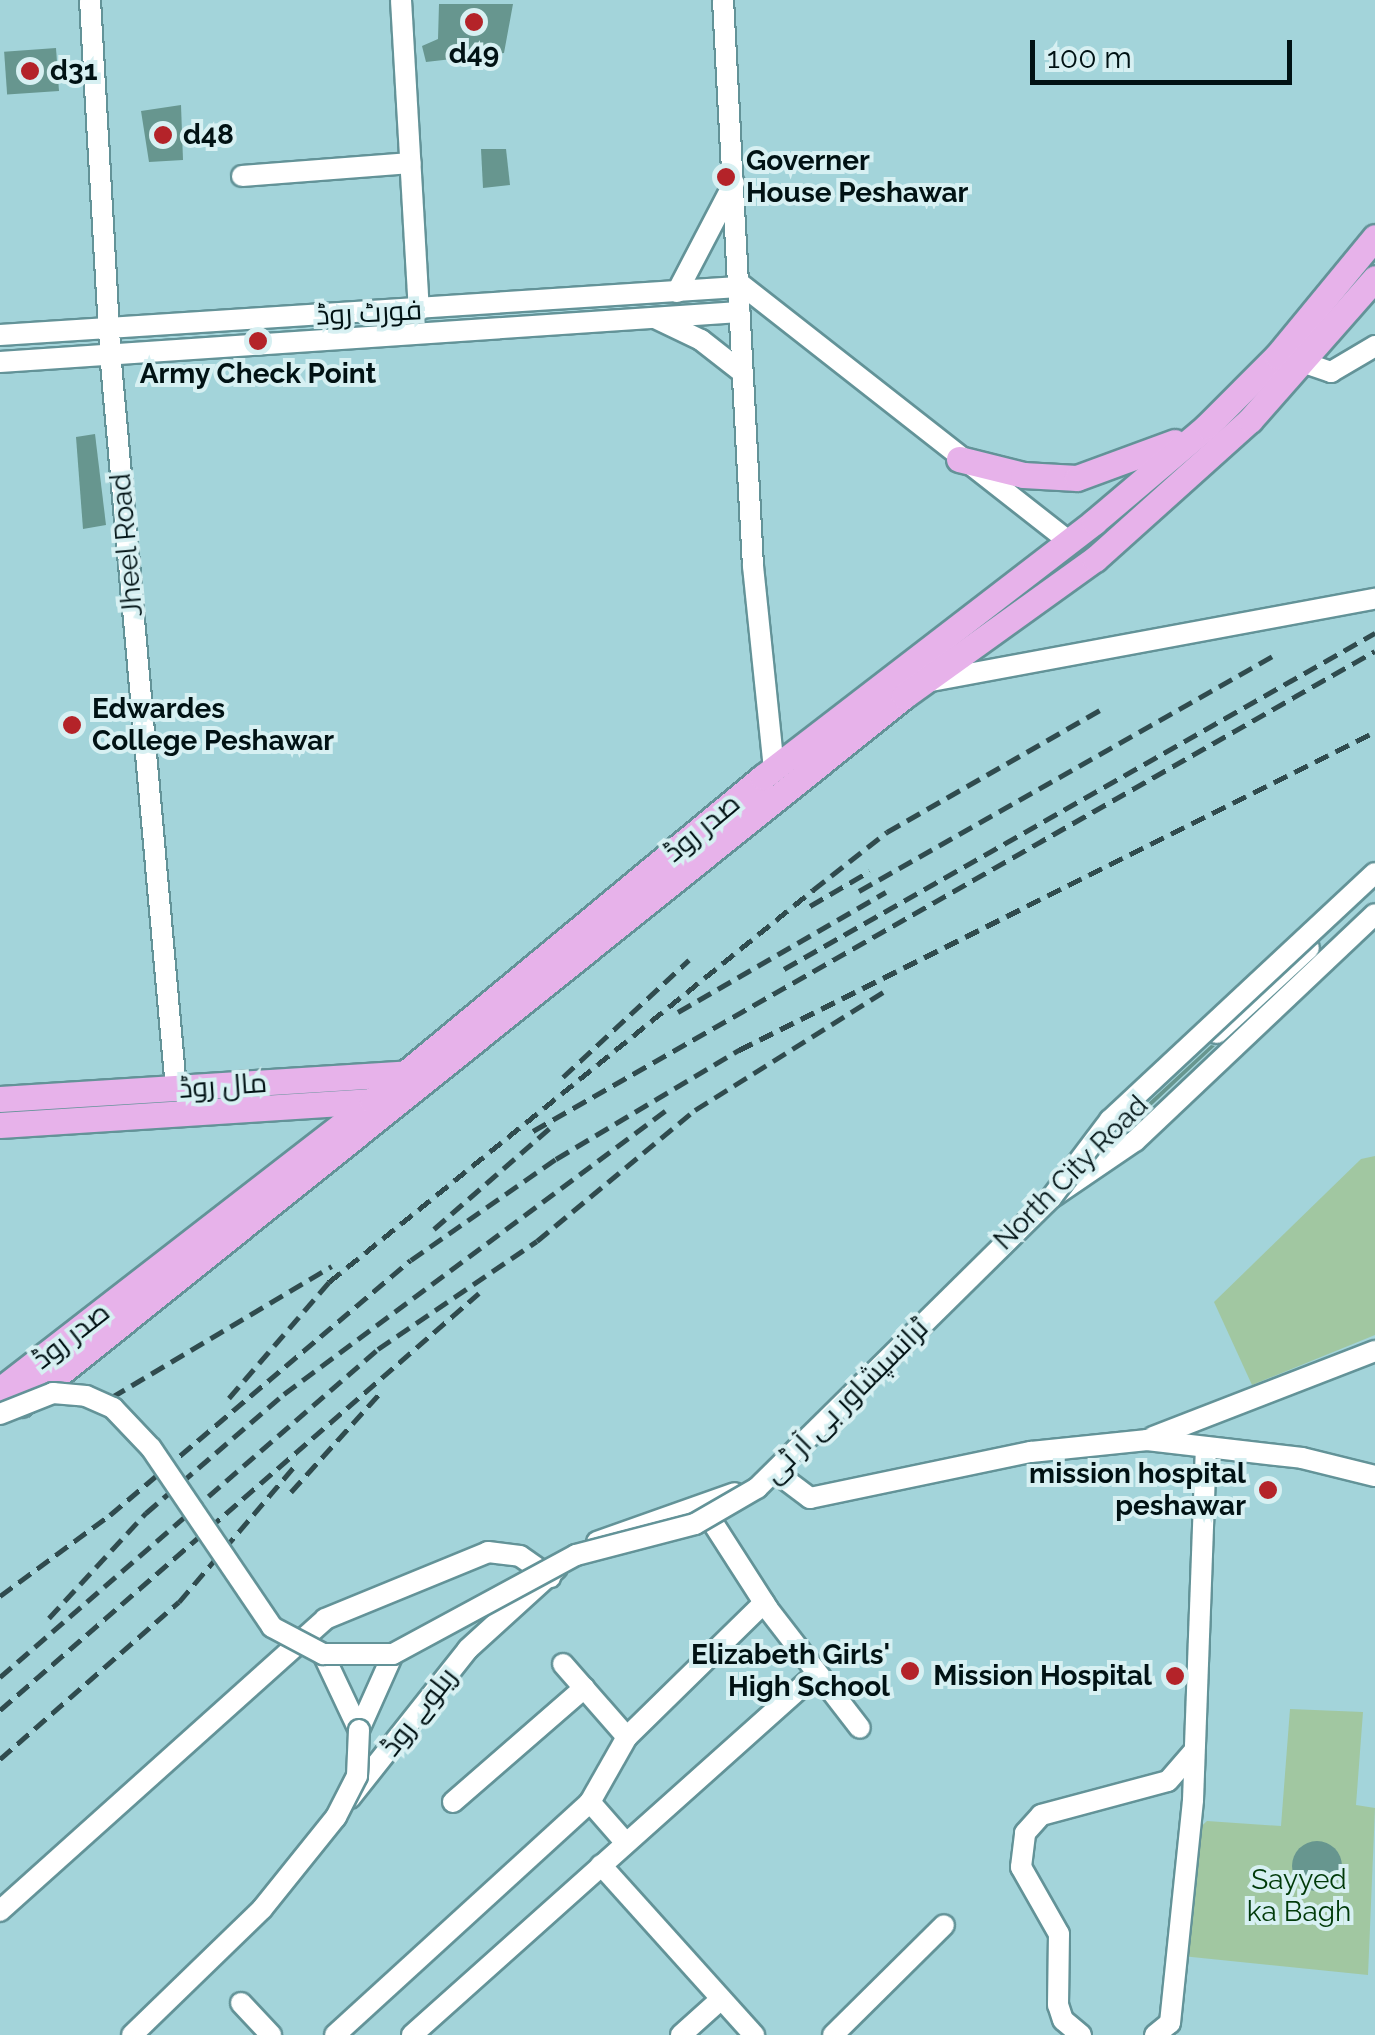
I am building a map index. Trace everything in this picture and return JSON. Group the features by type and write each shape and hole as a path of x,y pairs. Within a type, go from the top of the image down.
{"main road":[{"name":"صدر روڈ","path":"0,1417 408,1085 774,769 1070,542 1207,426 1277,356 1375,237"},
{"name":"صدر روڈ","path":"445,1068 921,683 1095,559 1250,420 1375,278"},
{"path":"959,458 1023,474 1077,478 1207,426"},
{"name":"مال روڈ","path":"0,1099 176,1088 408,1085 445,1068"},
{"name":"صدر روڈ","path":"0,1390 372,1101 408,1085"},
{"name":"مال روڈ","path":"0,1125 372,1101"}],"street":[{"name":"Jheel Road","path":"90,0 110,352 176,1088"},
{"path":"402,0 419,310"},
{"path":"723,0 742,372 774,769"},
{"path":"242,176 410,162"},
{"path":"678,292 735,180"},
{"name":"فورٹ روڈ","path":"0,335 111,325 419,310 678,292 738,284"},
{"path":"738,284 1070,542"},
{"name":"فورٹ روڈ","path":"0,362 739,312"},
{"path":"653,317 701,340 742,372"},
{"path":"1302,362 1331,372 1375,346"},
{"path":"921,683 1375,599"},
{"name":"ٹرانسپشاور بی آر ٹی","path":"0,1417 36,1396 70,1393 122,1415 261,1615 286,1638 324,1654 393,1654 576,1555 695,1524 758,1488 1050,1198 1110,1120 1375,873"},
{"name":"North City Road","path":"778,1474 1151,1093 1375,884"},
{"name":"ٹرانسپشاور بی آر ٹی","path":"1050,1198 1123,1152 1375,914"},
{"path":"1148,1440 1375,1351"},
{"path":"778,1474 810,1498 1031,1452 1148,1440 1375,1476"},
{"path":"1154,2035 1170,2023 1195,1748 1206,1447"},
{"name":"ریلوے روڈ","path":"119,2035 210,1960 337,1815 468,1649 567,1556 778,1474"},
{"path":"702,1506 764,1602 860,1728"},
{"path":"0,1911 325,1619 488,1552 520,1556 550,1576"},
{"path":"335,2035 590,1802 628,1737 764,1602"},
{"path":"324,1654 359,1730"},
{"path":"132,2035 262,1909 336,1817 358,1776 359,1730 393,1654"},
{"path":"562,1664 628,1737"},
{"path":"412,2035 817,1674"},
{"path":"452,1802 584,1688"},
{"path":"1081,2035 1063,2020 1058,2005 1058,1934 1021,1867 1025,1833 1041,1815 1168,1781 1195,1748"},
{"path":"590,1802 625,1842"},
{"path":"601,1865 753,2034"},
{"path":"833,2035 944,1925"},
{"path":"681,2035 720,2000"},
{"path":"240,2003 271,2035"}],"green space":[{"path":"1375,1156 1375,1335 1252,1385 1214,1302 1361,1159"},
{"name":"Sayyed ka Bagh","path":"1290,1709 1363,1712 1356,1805 1375,1808 1368,1975 1182,1956 1194,1833 1207,1821 1281,1826"}],"building":[{"name":"d49","path":"439,4 513,4 504,53 426,62 422,46 438,39"},
{"name":"d31","path":"56,48 59,91 7,95 4,52"},
{"name":"d48","path":"181,105 183,160 149,162 141,111"},
{"path":"481,149 506,149 510,185 483,188"},
{"path":"95,434 106,525 83,529 76,437"},
{"path":"1211,1045 1215,1046 1122,1133 1120,1129"},
{"path":"1317,1841 1334,1849 1342,1866 1334,1883 1317,1891 1300,1883 1292,1866 1300,1849"}],"railway":[{"path":"784,969 1375,633"},
{"path":"533,1131 1375,651"},
{"path":"859,891 1272,656"},
{"path":"229,1398 329,1282 813,890 887,832 1102,709"},
{"path":"0,1596 110,1515 411,1260 556,1159 739,1050 1375,732"},
{"path":"810,906 870,871"},
{"path":"678,1012 886,892"},
{"path":"563,1077 689,960"},
{"path":"0,1677 378,1349 537,1241 695,1110 883,992"},
{"path":"49,1618 146,1513 284,1394 665,1111"},
{"path":"434,1229 551,1127"},
{"path":"92,1409 332,1266"},
{"path":"0,1710 479,1293"},
{"path":"291,1492 381,1392"},
{"path":"0,1759 179,1602 294,1467"}],"place":[{"name":"d49","path":"474,22"},
{"name":"d31","path":"30,71"},
{"name":"d48","path":"163,135"},
{"name":"Governer House Peshawar","path":"726,177"},
{"name":"Army Check Point","path":"258,341"},
{"name":"Edwardes College Peshawar","path":"72,725"},
{"name":"mission hospital peshawar","path":"1268,1490"},
{"name":"Elizabeth Girls' High School","path":"910,1671"},
{"name":"Mission Hospital","path":"1175,1676"}]}
